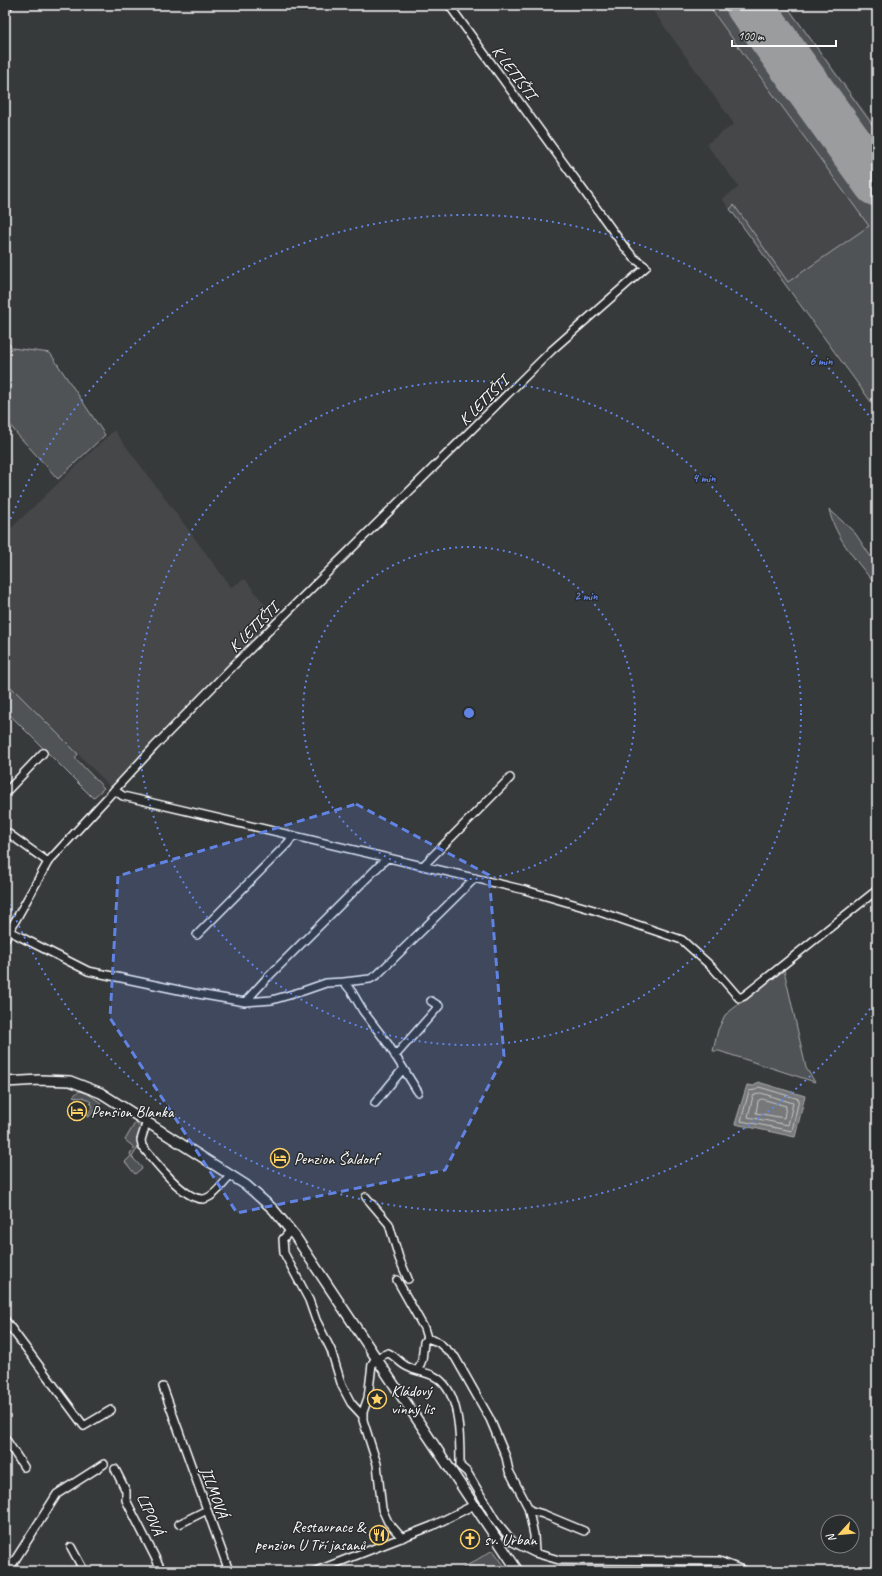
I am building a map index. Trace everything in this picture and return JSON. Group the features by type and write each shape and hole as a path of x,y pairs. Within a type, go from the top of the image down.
{"main road":[{"path":"5,8 8,5"},
{"path":"5,1082 40,1080 70,1081 101,1093 231,1175 259,1195 291,1230 518,1571"}],"street":[{"name":"K LETIŠTI","path":"114,790 237,662 552,350 646,267 634,258 623,245 449,5"},
{"path":"5,793 43,753"},
{"path":"423,866 510,778"},
{"path":"5,939 7,930 48,862 114,790 123,796 525,890 594,910 682,940 714,969 738,998 750,992 877,890"},
{"path":"5,831 48,862"},
{"path":"197,935 288,843 293,836"},
{"path":"245,1002 387,858"},
{"path":"7,930 88,971 198,994 245,1002 272,1000 326,983 370,979 377,975 475,878"},
{"path":"344,982 418,1092"},
{"path":"395,1056 439,1006 431,1001"},
{"path":"375,1103 403,1069"},
{"path":"147,1121 141,1140 142,1146 172,1180 192,1196 201,1199 206,1198 231,1175"},
{"path":"366,1197 389,1224 399,1258 408,1279"},
{"path":"291,1230 283,1239 284,1253 309,1300 316,1320 331,1350 342,1386 350,1402 363,1416"},
{"path":"397,1280 418,1317 427,1338 438,1342 455,1357 490,1419 506,1457 509,1471 529,1510 534,1535 535,1553"},
{"path":"5,1320 84,1426 111,1410"},
{"path":"418,1370 422,1360 424,1342 427,1338"},
{"path":"402,1538 388,1522 382,1509 377,1464 364,1425 363,1416 368,1398 370,1368 376,1358 388,1353 393,1355 407,1367 434,1376 447,1388 454,1404 459,1427 460,1466 467,1472 496,1521 513,1542 535,1553 554,1560 719,1561 745,1571"},
{"name":"JILMOVÁ","path":"163,1387 229,1571"},
{"path":"5,1438 24,1467"},
{"path":"8,1571 57,1494 104,1464"},
{"path":"451,1470 460,1466"},
{"name":"LIPOVÁ","path":"114,1469 126,1491 126,1500 162,1571"},
{"path":"316,1571 439,1523 474,1505"},
{"path":"180,1524 207,1510"},
{"path":"529,1510 543,1514 584,1531"},
{"path":"72,1547 84,1571"}],"highlighted area":[{"path":"356,804 489,875 504,1056 445,1170 237,1213 110,1018 118,876"}],"shaded area":[{"path":"649,5 787,5 877,128 877,407 722,199 739,187 706,144 734,124"},
{"path":"708,5 786,5 877,131 877,410 730,209 734,205 788,282 869,226"},
{"path":"5,338 12,348 50,353 105,435 58,479 17,434 5,418"},
{"path":"114,430 231,587 245,579 276,619 111,787 5,681 5,534"},
{"path":"829,509 855,533 877,566 877,587 842,541 836,530"},
{"path":"5,681 78,754 75,758 104,788 93,798 5,710"},
{"path":"805,952 784,970 806,1068 815,1082 719,1051 713,1051 718,1030 725,1015"},
{"path":"79,1091 84,1091 101,1103 88,1118 88,1114 93,1106 90,1103 91,1102 83,1097 79,1098 73,1096"},
{"path":"135,1123 144,1129 139,1142 156,1166 141,1152 142,1151 137,1149 132,1157 142,1168 135,1174 125,1162 131,1156 130,1153 135,1148 125,1140"},
{"path":"493,1550 508,1571 458,1571"}],"water":[{"path":"758,1082 805,1096 795,1137 735,1124 747,1085 754,1086"}],"runway":[{"path":"749,5 877,183"}],"place":[{"name":"Pension Blanka","path":"77,1111"},
{"name":"Penzion Šaldorf","path":"280,1158"},
{"name":"Kládový vinný lis","path":"377,1399"},
{"name":"Restaurace & penzion U Tří jasanů","path":"379,1535"},
{"name":"sv. Urban","path":"470,1539"}]}
